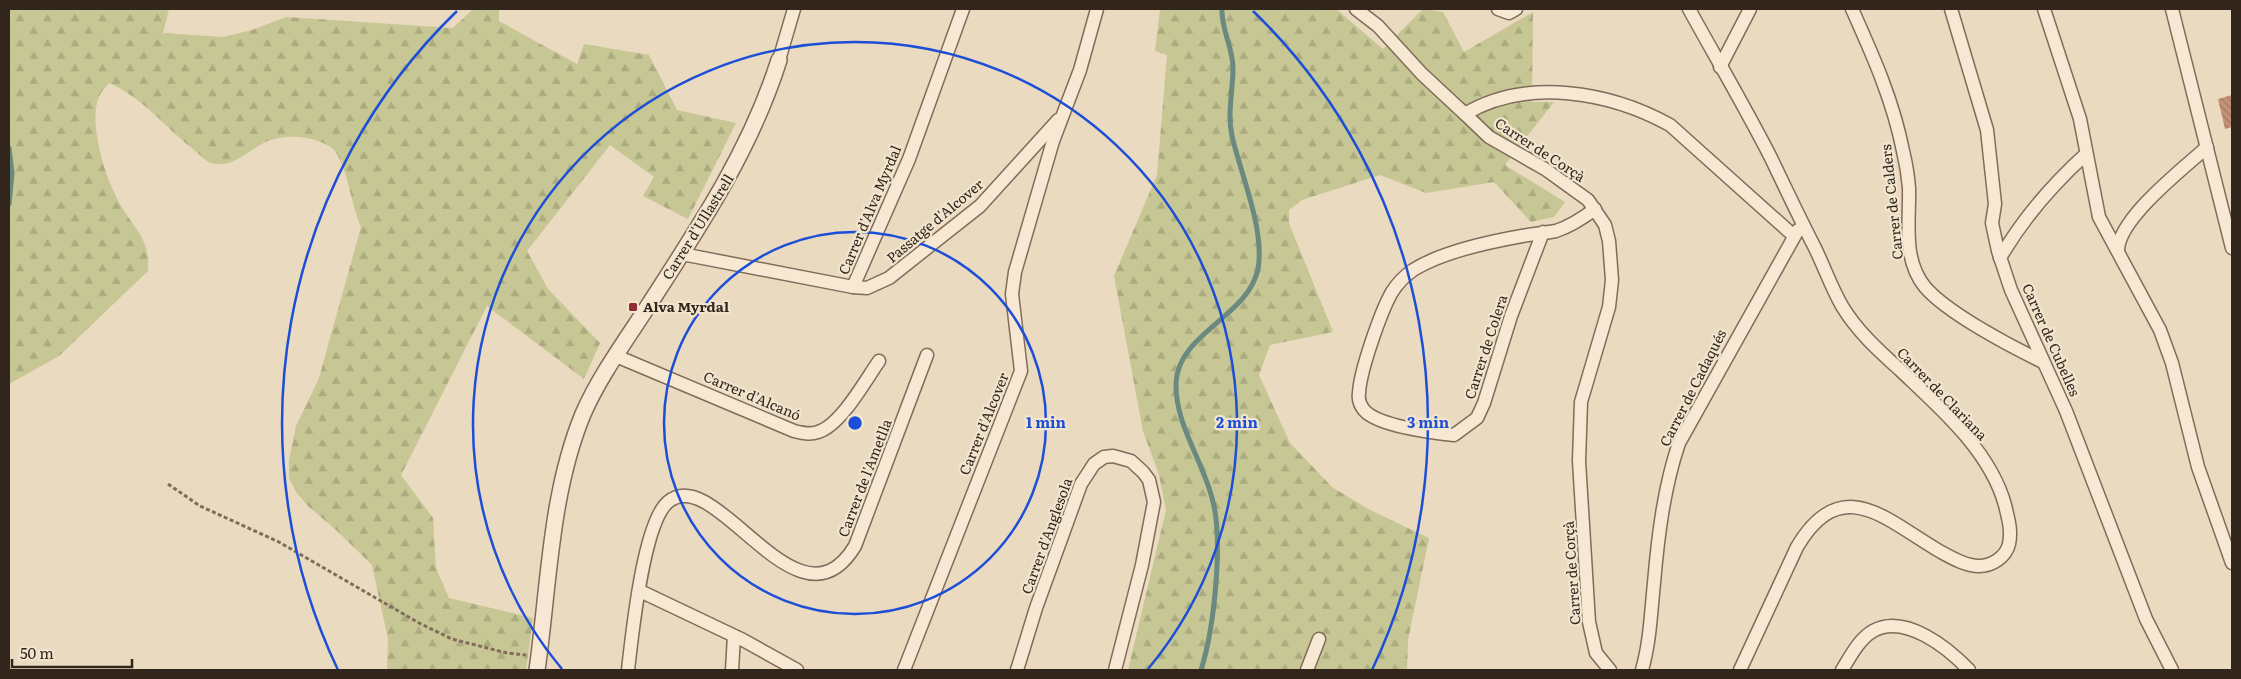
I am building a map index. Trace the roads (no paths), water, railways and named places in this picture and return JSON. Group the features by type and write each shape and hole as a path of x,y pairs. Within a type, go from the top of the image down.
{"street":[{"name":"Carrer d'Ullastrell","path":"538,663 564,473 584,413 616,356 682,254 739,159 766,102 794,9"},
{"name":"Carrer d'Alva Myrdal","path":"682,254 853,287 909,160 963,9"},
{"name":"Carrer d'Alcover","path":"904,670 1022,371 1012,294 1015,272 1050,149 1089,42 1097,9"},
{"path":"1356,9 1378,26 1429,82 1465,114"},
{"path":"1498,9 1509,12 1516,9"},
{"name":"Carrer de Clariana","path":"1689,9 1770,156 1843,307 1876,350 1964,435 1986,462 2003,498 2010,522 2008,550 2000,559 1989,565 1978,566 1948,556 1870,510 1854,506 1836,508 1830,511 1813,524 1797,547 1740,670"},
{"path":"1720,67 1750,9"},
{"name":"Carrer de Calders","path":"1852,9 1877,62 1894,109 1908,179 1910,252 1925,287 1956,312 2015,349 2044,362"},
{"name":"Carrer de Cubelles","path":"1951,9 1987,130 1995,204 1992,223 2000,258 2011,290 2066,411 2146,619 2172,670"},
{"path":"2044,9 2074,96 2099,217 2160,330 2172,363 2198,467 2232,563"},
{"path":"2172,9 2232,248"},
{"name":"Carrer de Corçà","path":"1610,670 1596,653 1589,622 1579,462 1581,402 1608,307 1612,280 1610,241 1605,226 1595,209 1570,186 1489,137 1465,114 1483,104 1510,95 1551,92 1593,97 1652,115 1670,125 1794,236"},
{"name":"Passatge d'Alcover","path":"853,287 867,288 889,278 980,206 1064,113"},
{"path":"2118,250 2118,241 2124,230 2145,203 2206,147"},
{"path":"2000,258 2017,228 2086,154"},
{"name":"Carrer de Colera","path":"1543,232 1511,316 1484,403 1477,418 1454,435 1393,424 1375,418 1365,412 1359,403 1359,391 1364,369 1392,292 1412,270 1429,262 1492,241 1543,232 1576,222 1595,209"},
{"name":"Carrer de Cadaqués","path":"1642,670 1646,656 1654,575 1670,470 1678,443 1802,223"},
{"name":"Carrer de l'Ametlla","path":"628,670 648,547 657,518 668,502 682,496 690,496 714,508 772,553 800,571 820,574 840,565 848,558 855,546 927,355"},
{"name":"Carrer d'Alcanó","path":"616,356 794,431 809,434 827,428 837,419 879,362"},
{"name":"Carrer d'Anglesola","path":"1017,670 1036,608 1080,484 1094,464 1104,457 1113,456 1131,461 1144,472 1149,480 1154,502 1142,565 1115,670"},
{"path":"640,591 734,636 797,670"},
{"path":"1842,670 1863,639 1884,627 1895,626 1912,630 1927,638 1951,653 1969,670"},
{"path":"732,670 734,636"},
{"path":"1308,670 1319,639"}],"waterway":[{"path":"1201,670 1210,632 1216,584 1216,515 1208,484 1184,427 1177,398 1176,383 1180,366 1188,351 1241,300 1252,286 1258,269 1259,254 1258,237 1251,202 1232,136 1230,110 1233,68 1223,24 1222,9"},
{"path":"9,148 12,173 9,204"}],"place":[{"name":"Alva Myrdal","path":"633,307"}]}
